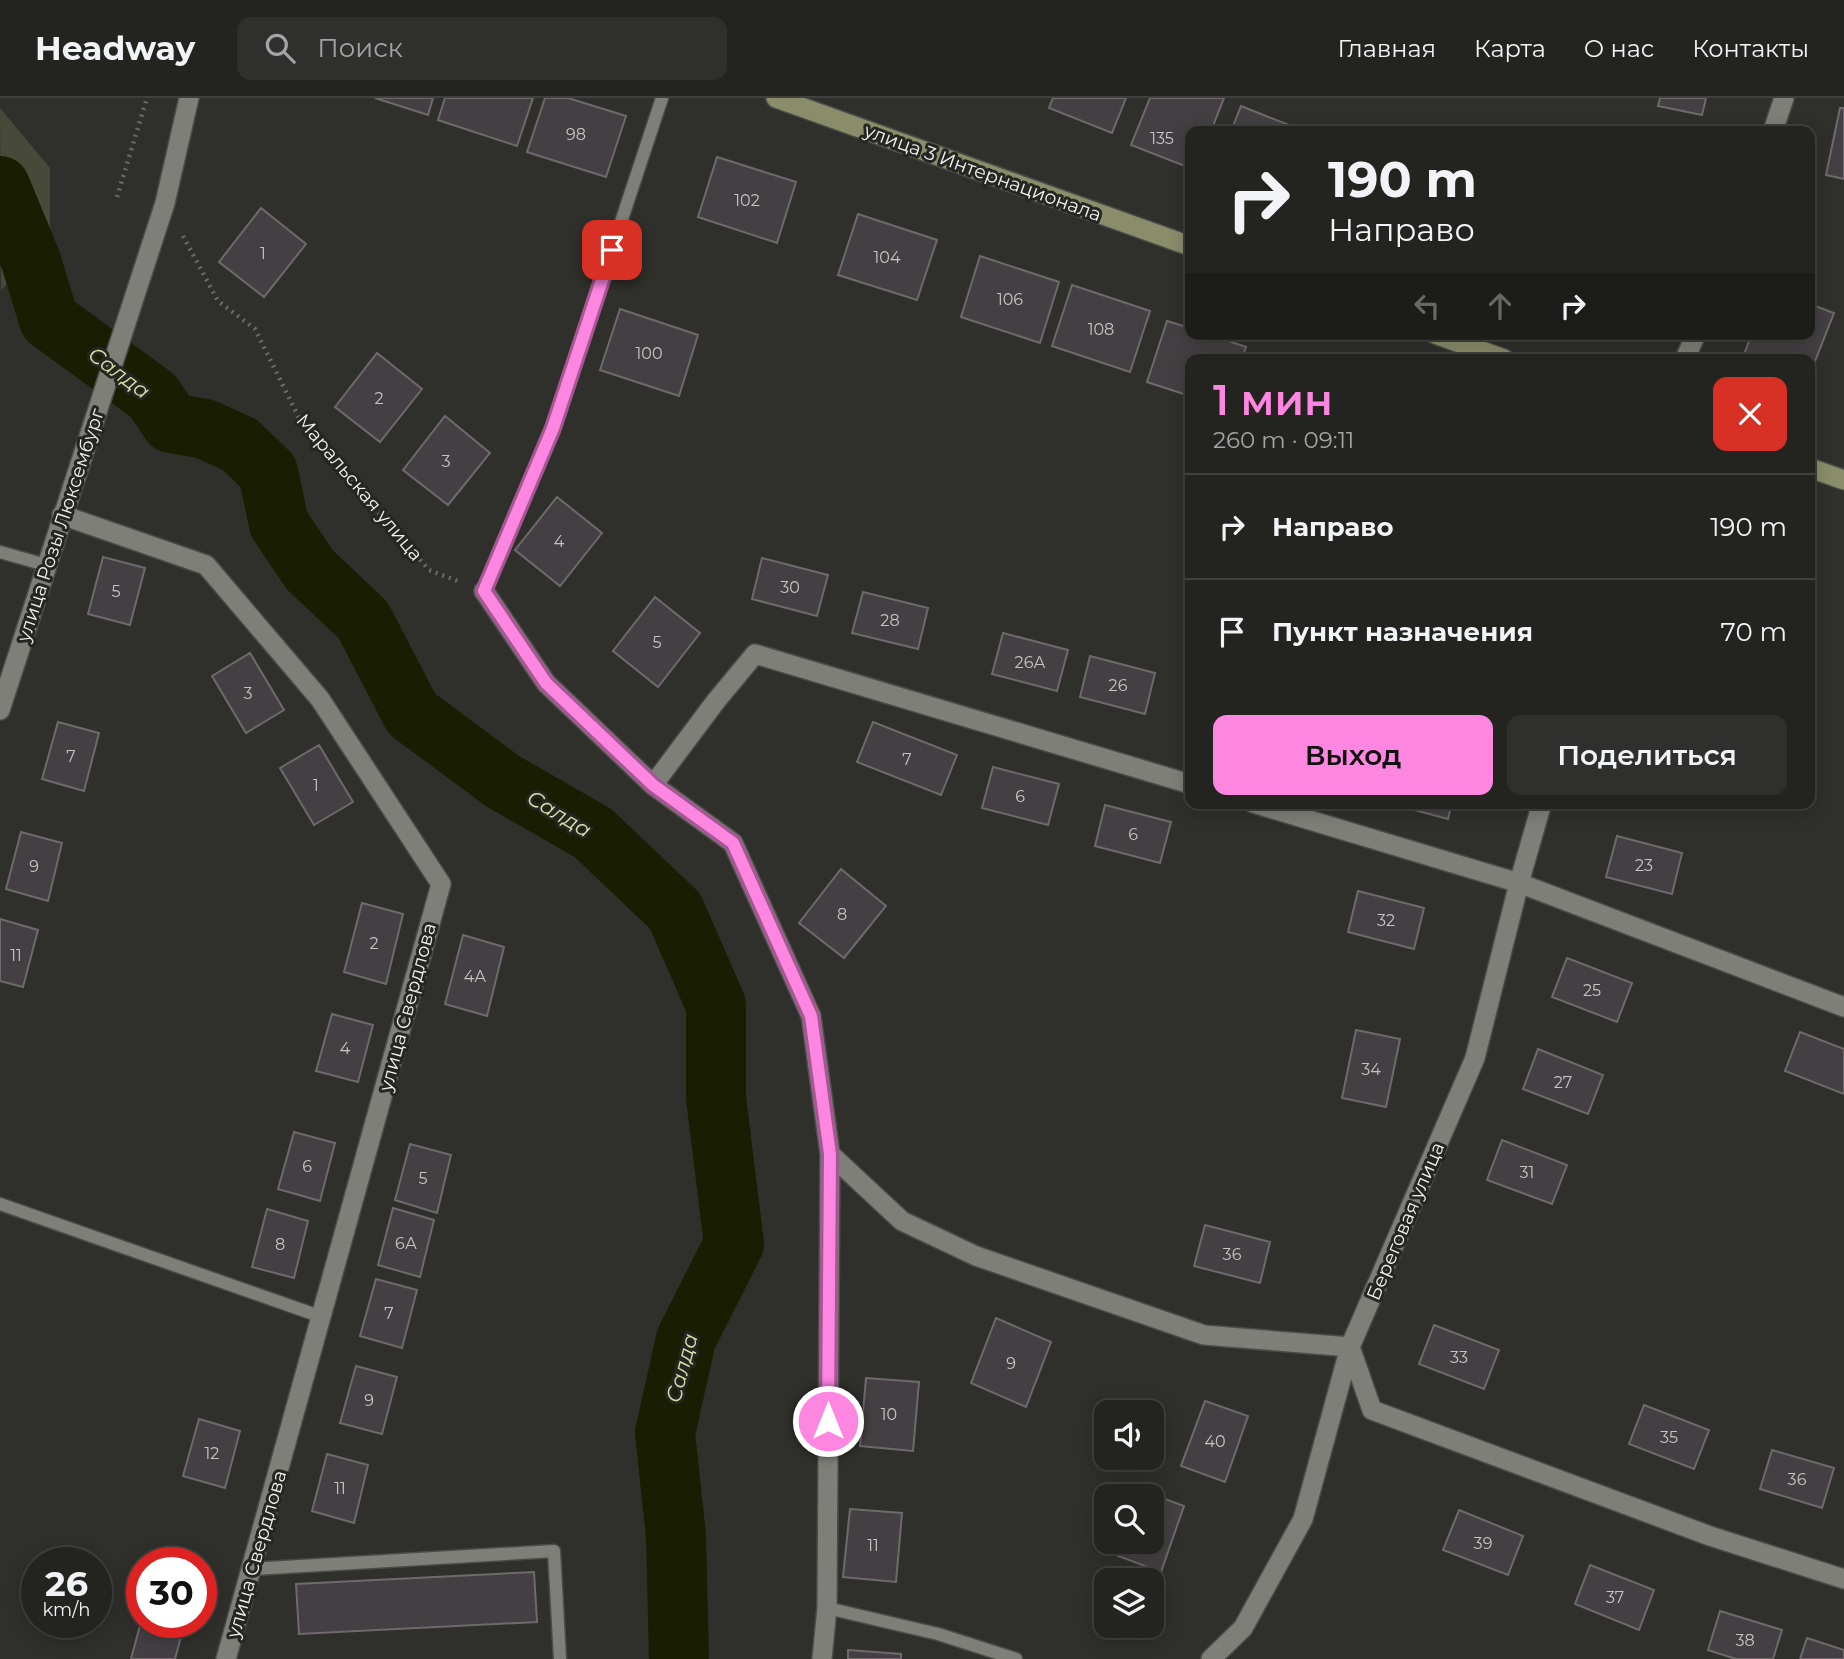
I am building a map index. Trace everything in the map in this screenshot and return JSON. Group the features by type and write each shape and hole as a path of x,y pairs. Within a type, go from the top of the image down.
{"main road":[{"name":"улица 3 Интернационала","path":"776,98 1185,244"},
{"path":"1452,340 1490,354"},
{"path":"1815,470 1844,480"}],"street":[{"name":"улица Розы Люксембург","path":"0,710 165,203 190,98"},
{"path":"1775,126 1784,98"},
{"name":"улица Свердлова","path":"62,516 206,565 320,699 441,884 226,1659"},
{"path":"484,591 546,683 653,785 733,843 811,1016 830,1154 827,1608 822,1659"},
{"path":"653,785 755,653 1185,782"},
{"path":"1273,809 1519,883 1844,1007"},
{"name":"Береговая улица","path":"1233,1659 1243,1628 1303,1519 1350,1347 1475,1058 1540,809"},
{"path":"830,1154 902,1222 976,1256 1204,1335 1350,1347 1372,1410 1710,1536 1844,1579"},
{"name":"Береговая улица","path":"1212,1659 1243,1628"}],"lane":[{"path":"484,591 553,428 662,98"},
{"path":"0,552 46,565"},
{"path":"0,1204 322,1317"},
{"path":"252,1569 554,1552 560,1659"},
{"path":"827,1608 938,1634 1016,1659"}],"path":[{"path":"117,197 147,98"},
{"name":"Маральская улица","path":"165,203 218,301 255,329 303,426 429,569 484,591"}],"green space":[{"path":"0,108 50,168 50,228 31,261 1,290"}],"building":[{"path":"375,98 433,98 428,115"},
{"path":"445,98 533,98 517,146 438,120"},
{"path":"545,98 568,98 626,116 606,177 527,152"},
{"path":"1053,98 1126,98 1112,133 1049,108"},
{"path":"1150,98 1224,98 1213,126 1185,126 1185,166 1131,145"},
{"path":"1660,98 1706,98 1702,115 1658,106"},
{"path":"1241,106 1291,126 1233,126"},
{"path":"1840,108 1844,108 1844,179 1826,175"},
{"path":"717,157 796,182 777,243 698,217"},
{"path":"261,208 306,244 264,297 219,262"},
{"path":"858,214 937,240 917,300 838,275"},
{"path":"980,256 1059,282 1040,343 961,317"},
{"path":"1072,285 1150,311 1130,372 1052,346"},
{"path":"1815,306 1834,313 1815,361 1815,354 1744,354 1750,340 1815,340"},
{"path":"620,309 698,335 679,396 600,370"},
{"path":"1167,321 1185,326 1185,340 1226,340 1246,347 1244,354 1185,354 1185,394 1147,382"},
{"path":"377,353 422,389 380,442 335,407"},
{"path":"445,416 490,453 448,505 403,470"},
{"path":"557,497 602,533 560,586 515,550"},
{"path":"103,557 145,568 130,625 88,614"},
{"path":"762,558 828,575 817,616 752,599"},
{"path":"863,592 928,608 918,649 852,633"},
{"path":"655,597 700,633 658,687 613,651"},
{"path":"1003,633 1068,650 1057,691 992,674"},
{"path":"250,653 284,710 246,733 212,676"},
{"path":"1090,656 1155,673 1145,714 1080,697"},
{"path":"58,722 99,733 84,791 42,779"},
{"path":"873,722 957,755 941,795 857,762"},
{"path":"319,745 353,802 314,825 280,768"},
{"path":"993,767 1059,784 1048,825 982,808"},
{"path":"1105,805 1171,822 1160,863 1095,846"},
{"path":"1410,809 1450,809 1448,819"},
{"path":"21,832 62,843 48,901 6,889"},
{"path":"1617,836 1682,853 1672,894 1606,877"},
{"path":"841,869 886,906 844,958 799,923"},
{"path":"1358,891 1424,908 1414,949 1348,932"},
{"path":"362,903 403,914 386,984 344,972"},
{"path":"0,919 38,930 23,987 0,981"},
{"path":"463,935 504,947 487,1016 445,1004"},
{"path":"1567,958 1632,983 1617,1022 1552,997"},
{"path":"332,1014 373,1025 358,1082 316,1071"},
{"path":"1356,1030 1400,1039 1386,1107 1342,1098"},
{"path":"1800,1032 1844,1049 1844,1094 1785,1071"},
{"path":"1538,1049 1603,1075 1588,1114 1523,1089"},
{"path":"294,1132 335,1143 320,1201 278,1189"},
{"path":"1502,1140 1567,1165 1552,1204 1487,1180"},
{"path":"410,1144 451,1155 437,1213 395,1200"},
{"path":"393,1208 434,1220 420,1277 378,1265"},
{"path":"267,1209 308,1221 294,1278 252,1267"},
{"path":"1205,1225 1270,1242 1260,1283 1194,1266"},
{"path":"376,1279 417,1290 402,1348 360,1336"},
{"path":"996,1318 1051,1342 1026,1407 971,1383"},
{"path":"1434,1325 1499,1350 1484,1389 1419,1364"},
{"path":"356,1366 397,1377 382,1434 340,1423"},
{"path":"866,1378 919,1382 913,1451 860,1446"},
{"path":"1205,1401 1248,1416 1225,1482 1181,1466"},
{"path":"1644,1405 1709,1430 1694,1469 1629,1444"},
{"path":"199,1419 240,1431 225,1488 183,1476"},
{"path":"1772,1450 1834,1468 1822,1508 1760,1489"},
{"path":"327,1454 368,1465 354,1523 312,1511"},
{"path":"1164,1499 1184,1506 1162,1568 1150,1568 1118,1556 1164,1554"},
{"path":"850,1509 902,1513 896,1582 843,1577"},
{"path":"1459,1510 1523,1536 1508,1575 1443,1550"},
{"path":"1590,1565 1654,1590 1639,1630 1575,1604"},
{"path":"534,1572 537,1622 299,1634 296,1584"},
{"path":"1720,1611 1782,1630 1773,1659 1736,1659 1708,1650"},
{"path":"137,1638 181,1638 175,1659 131,1659"},
{"path":"1807,1638 1844,1650 1844,1659 1800,1659"},
{"path":"848,1650 901,1654 901,1659 848,1659"}],"waterway":[{"name":"Салда","path":"0,186 31,261 49,320 153,396 171,423 205,429 240,445 268,472 279,524 310,570 363,620 412,714 504,782 593,833 675,911 716,1005 716,1098 734,1244 686,1339 665,1433 676,1536 679,1659"}],"route":[{"path":"612,250 553,428 484,591 546,683 653,785 733,843 811,1016 830,1154 828,1421"}]}
